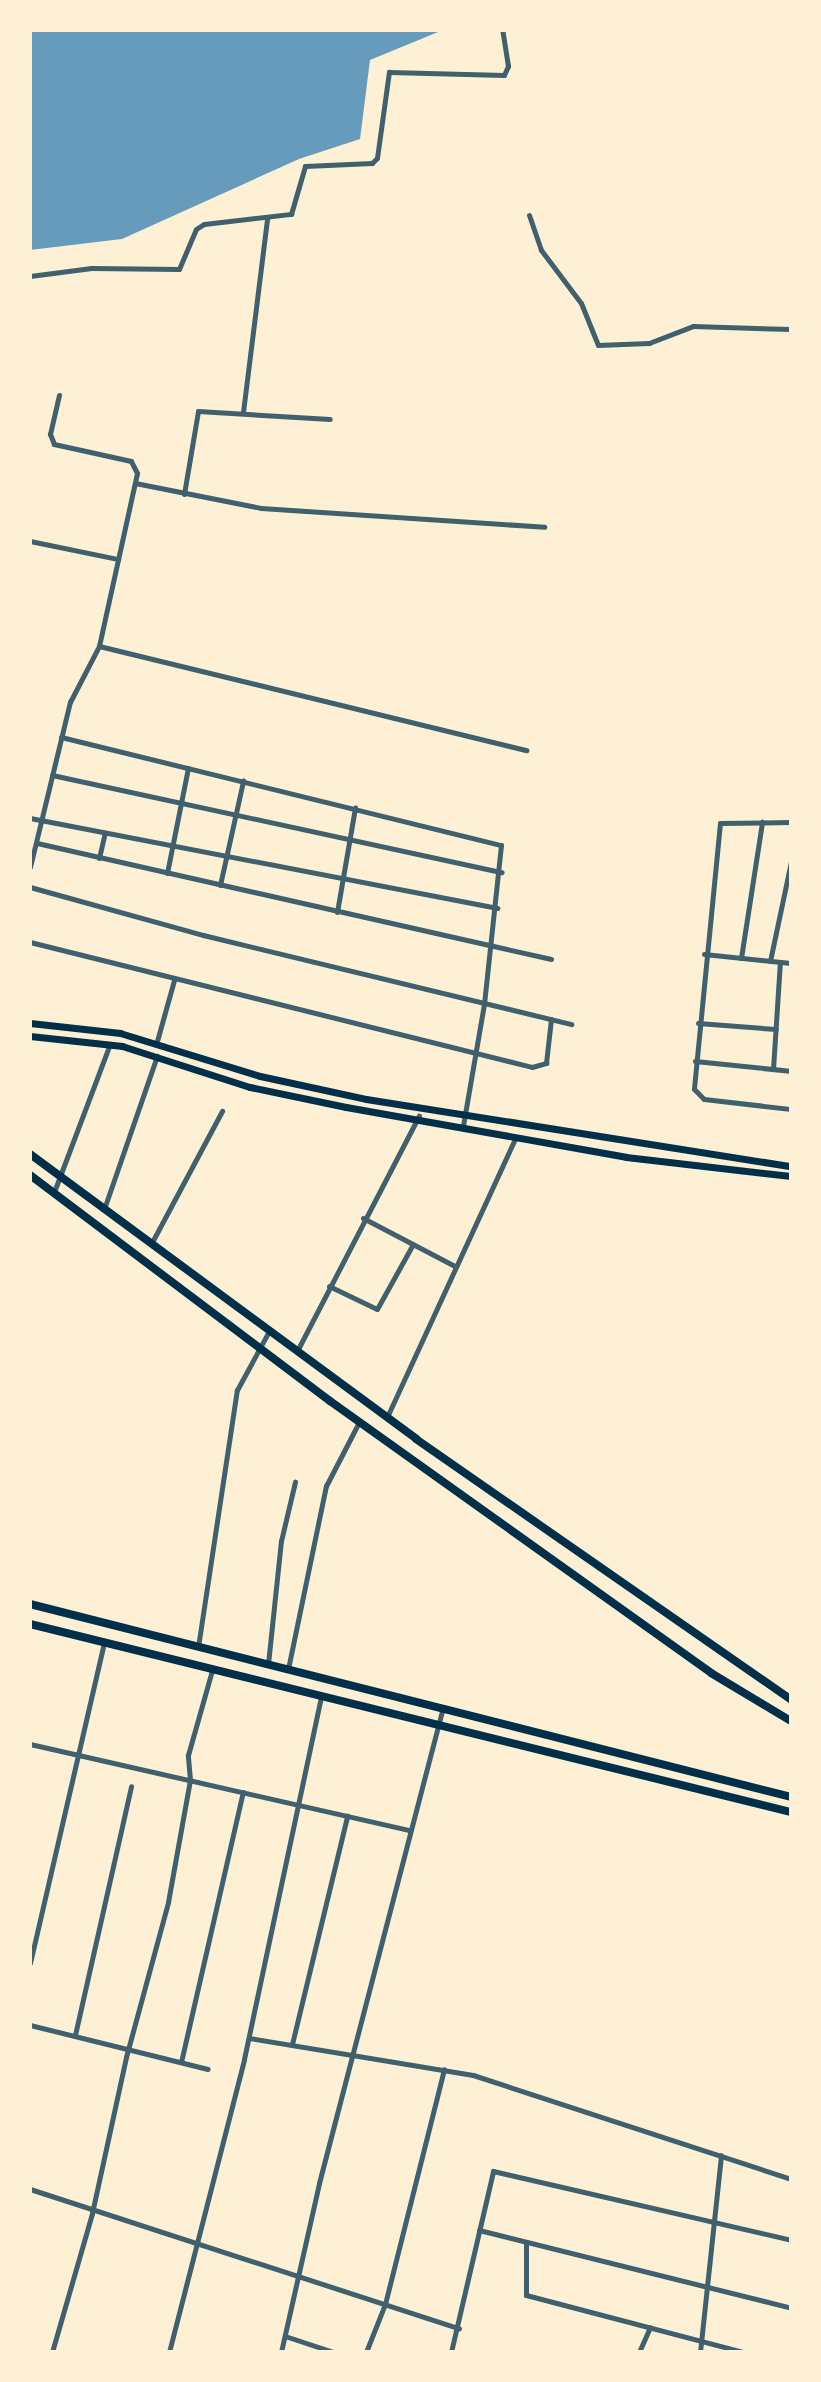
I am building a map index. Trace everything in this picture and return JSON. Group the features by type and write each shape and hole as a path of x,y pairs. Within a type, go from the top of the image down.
{"main road":[{"path":"30,1023 157,1041 290,1084 464,1121 516,1136 664,1163 791,1176"},
{"path":"30,1036 110,1044 158,1055 279,1095 791,1166"},
{"path":"30,1154 150,1246 387,1417 791,1700"},
{"path":"30,1175 359,1422 711,1673 791,1721"},
{"path":"30,1604 442,1711 791,1797"},
{"path":"30,1624 791,1812"}],"street":[{"path":"30,276 91,268 179,269 196,229 204,224 291,214 305,166 372,163 377,158 389,72 504,75 508,66 502,30"},
{"path":"529,215 541,250 581,303 598,345 649,343 693,326 791,329"},
{"path":"243,412 267,218"},
{"path":"30,867 73,694 99,646 135,483 136,466 131,461 50,439 59,395"},
{"path":"184,494 198,411 330,419"},
{"path":"135,483 271,509 544,527"},
{"path":"30,541 118,559"},
{"path":"99,646 527,750"},
{"path":"61,737 495,842 503,851 502,872 464,1121"},
{"path":"167,873 188,768"},
{"path":"52,775 235,817 502,872"},
{"path":"220,885 243,781"},
{"path":"337,912 355,808"},
{"path":"30,818 497,908"},
{"path":"741,958 762,822"},
{"path":"791,822 720,823 695,1061 697,1096 791,1109"},
{"path":"99,858 105,833"},
{"path":"37,843 551,959"},
{"path":"770,961 791,861"},
{"path":"30,887 571,1024"},
{"path":"30,942 476,1055 541,1067 551,1019"},
{"path":"704,954 791,963"},
{"path":"773,1069 780,962"},
{"path":"157,1041 174,980"},
{"path":"698,1023 776,1029"},
{"path":"53,1193 110,1044"},
{"path":"103,1211 158,1055"},
{"path":"695,1061 791,1071"},
{"path":"150,1246 222,1111"},
{"path":"297,1351 363,1218 419,1116"},
{"path":"387,1417 516,1136"},
{"path":"363,1218 455,1266"},
{"path":"329,1286 377,1309 413,1244"},
{"path":"198,1648 237,1390 269,1331"},
{"path":"288,1670 326,1486 359,1422"},
{"path":"268,1665 281,1541 295,1482"},
{"path":"30,1963 104,1643"},
{"path":"52,2352 93,2209 129,2046 168,1902 190,1780 188,1755 212,1670"},
{"path":"169,2352 193,2242 249,2038 295,1804 321,1697"},
{"path":"281,2352 409,1830 442,1711"},
{"path":"30,1744 409,1830"},
{"path":"75,2035 131,1786"},
{"path":"181,2062 243,1792"},
{"path":"292,2044 347,1816"},
{"path":"30,2025 129,2046 208,2069"},
{"path":"249,2038 444,2069 721,2154 791,2179"},
{"path":"366,2352 385,2304 444,2069"},
{"path":"700,2352 704,2342 721,2154"},
{"path":"451,2352 459,2328 488,2180 493,2171 502,2170 791,2240"},
{"path":"30,2189 459,2328"},
{"path":"479,2230 791,2308"},
{"path":"526,2242 526,2295 743,2352"},
{"path":"639,2352 650,2327"},
{"path":"285,2336 333,2352"}],"water":[{"path":"30,30 443,30 370,60 360,139 299,159 122,239 30,250"}]}
